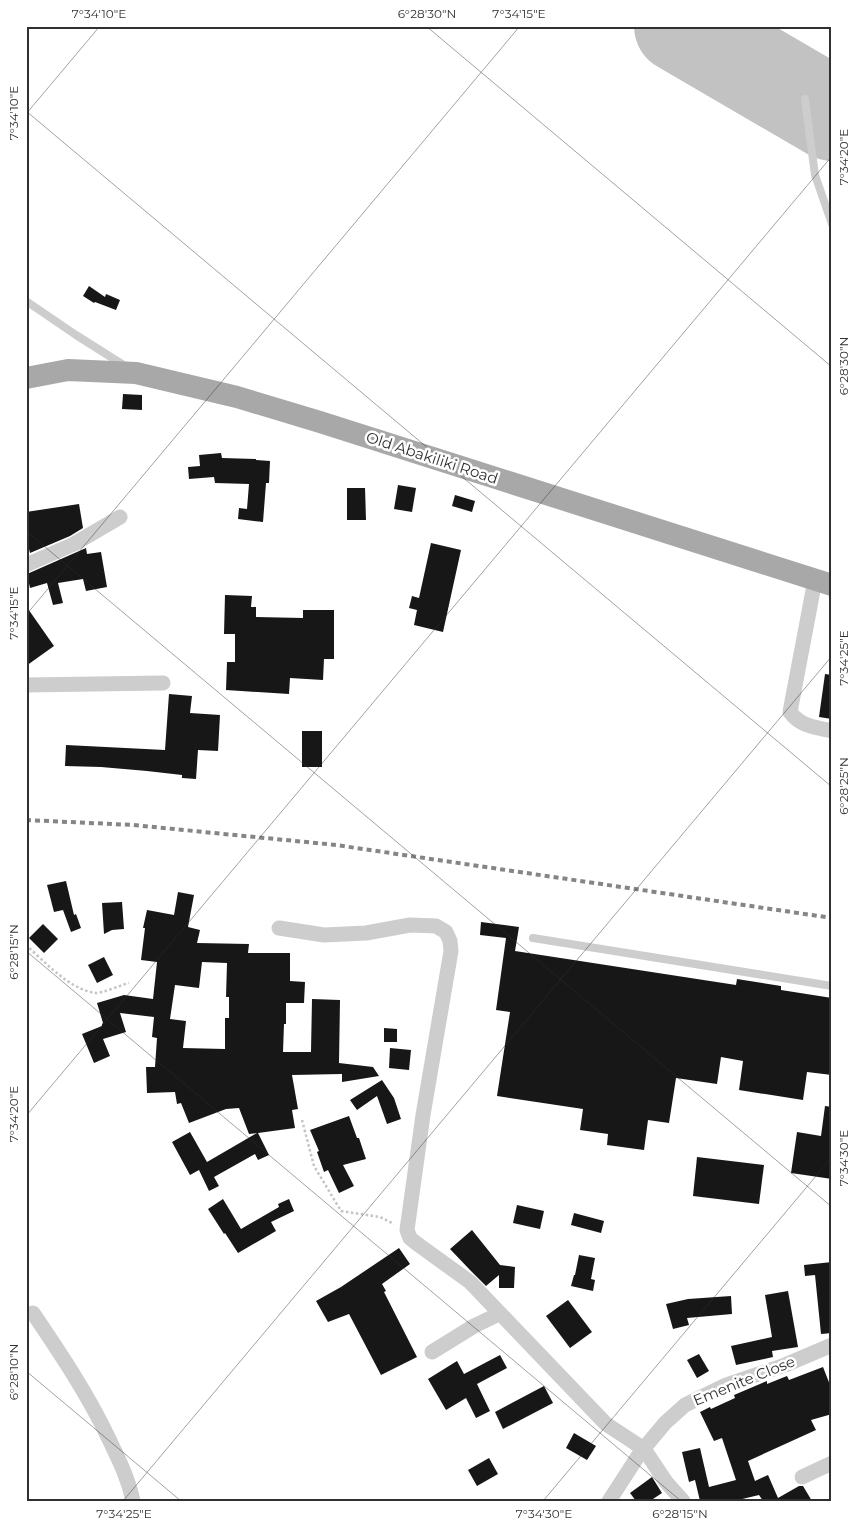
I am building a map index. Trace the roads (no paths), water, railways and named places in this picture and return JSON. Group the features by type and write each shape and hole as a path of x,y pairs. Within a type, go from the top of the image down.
{"main road":[{"name":"Old Abakiliki Road","path":"26,378 68,370 136,373 237,397 823,582"}],"street":[{"path":"26,565 74,544 120,517"},
{"path":"823,582 790,712 795,719 803,724 832,731"},
{"path":"26,685 163,683"},
{"path":"279,928 324,936 366,933 410,925 436,926 446,932 450,941 451,951 423,1115 407,1230 410,1238 470,1282 606,1424 644,1449 666,1482 683,1501"},
{"path":"33,1313 66,1362 96,1412 125,1472 133,1501"},
{"path":"432,1352 474,1326 499,1314"},
{"name":"Emenite Close","path":"609,1501 644,1449 665,1423 685,1404 726,1385 786,1365 832,1345"},
{"path":"802,1477 832,1463"}],"lane":[{"path":"805,99 815,176 832,224"},
{"path":"26,301 136,373"},
{"path":"533,938 832,986"}],"railway":[{"path":"26,820 133,825 336,845 832,918"}]}
